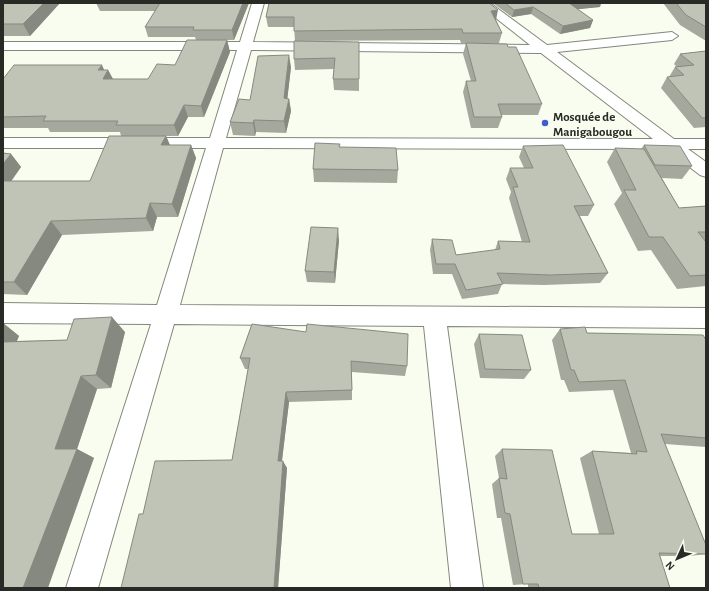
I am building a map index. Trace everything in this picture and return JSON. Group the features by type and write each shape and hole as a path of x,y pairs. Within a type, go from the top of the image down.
{"street":[{"path":"82,588 216,143 247,46 258,3"},
{"path":"483,3 706,171"},
{"path":"3,46 247,46 546,49 672,36"},
{"path":"3,143 706,144"},
{"path":"3,313 706,318"},
{"path":"434,315 467,588"}],"building":[{"path":"3,3 44,3 23,24 3,24"},
{"path":"160,3 243,3 232,30 193,30 194,27 145,27"},
{"path":"269,3 489,3 498,10 491,11 502,33 463,33 462,29 294,31 294,17 266,17"},
{"path":"505,3 569,3 593,20 563,26 533,7 514,10"},
{"path":"676,3 706,3 706,27 686,15"},
{"path":"187,40 227,40 201,106 184,105 174,125 116,125 118,121 43,121 46,116 3,117 3,79 14,65 102,65 98,70 108,70 103,79 148,79 157,64 175,65"},
{"path":"294,41 359,42 359,79 333,79 335,58 294,59"},
{"path":"466,43 507,44 508,47 516,47 542,104 498,104 502,117 474,117 466,81 476,81"},
{"path":"706,51 706,118 702,118 667,77 684,75 675,67 694,65 680,54"},
{"path":"289,55 284,98 289,99 284,121 254,120 253,123 230,122 239,99 250,100 258,56"},
{"path":"109,136 166,136 161,145 191,145 172,204 150,203 146,218 51,221 14,282 3,282 3,181 90,181"},
{"path":"315,143 340,144 339,147 396,148 398,170 313,169"},
{"path":"563,145 594,205 574,206 608,273 550,275 497,273 503,284 466,290 455,264 436,264 432,239 452,240 456,255 500,249 498,241 530,242 513,187 518,187 510,168 533,168 523,146"},
{"path":"644,145 680,146 692,166 655,165"},
{"path":"615,148 644,149 679,208 706,206 706,232 698,232 706,242 706,275 690,276 663,237 649,237 624,190 636,190"},
{"path":"3,153 11,154 3,164"},
{"path":"311,227 338,228 334,272 305,271"},
{"path":"112,317 96,375 81,376 55,449 77,449 23,588 3,588 3,342 67,340 74,319"},
{"path":"252,324 306,332 307,324 408,334 407,366 351,361 352,390 286,392 278,461 283,461 274,588 121,588 139,514 143,514 155,461 232,460 250,358 240,358"},
{"path":"585,327 587,333 703,335 706,340 706,438 661,434 706,545 706,554 659,553 670,588 539,588 538,584 523,584 510,514 505,513 499,478 507,479 502,449 552,450 572,534 614,534 592,451 637,454 636,451 647,452 625,380 579,382 574,370 571,370 560,329"},
{"path":"479,334 522,335 531,370 485,369"}],"place":[{"name":"Mosquée de Manigabougou","path":"545,123"}]}
